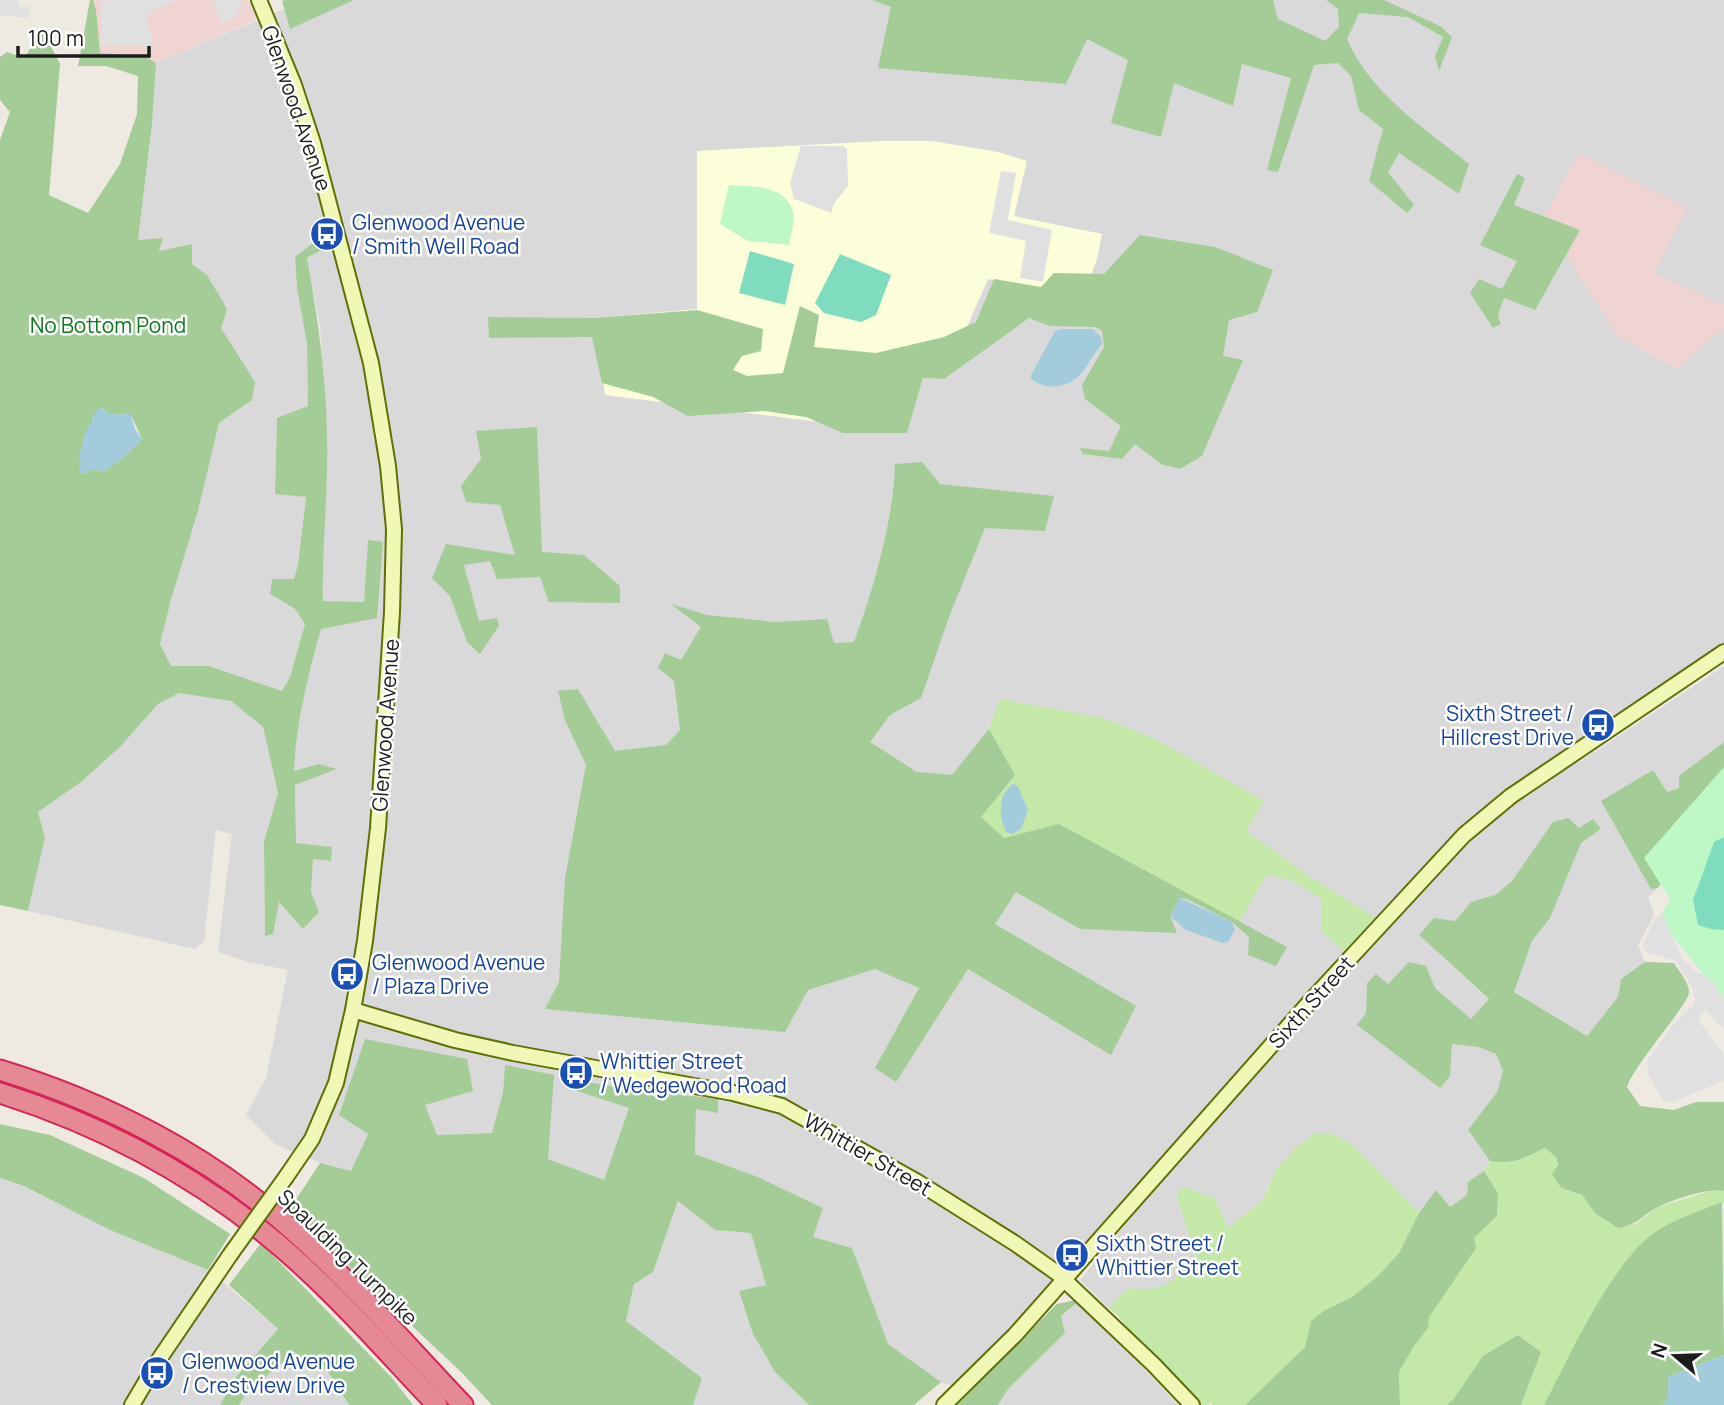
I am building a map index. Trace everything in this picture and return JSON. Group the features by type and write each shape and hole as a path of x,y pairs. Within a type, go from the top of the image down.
{"highway":[{"name":"Spaulding Turnpike","path":"0,1070 56,1089 124,1118 197,1160 250,1195 333,1268 463,1405"},
{"name":"Spaulding Turnpike","path":"0,1093 79,1123 149,1156 212,1194 285,1250 437,1405"},
{"path":"0,1107 54,1124 125,1152 149,1156"}],"street":[{"name":"Glenwood Avenue","path":"132,1405 158,1361 312,1139 330,1101 353,1010 371,899 378,828 392,612 393,508 374,380 326,187 294,85 259,0"},
{"name":"Sixth Street","path":"944,1405 1015,1335 1315,996 1464,835 1511,796 1724,652"},
{"name":"Whittier Street","path":"353,1010 455,1040 513,1053 733,1093 782,1106 916,1181 1016,1244 1063,1278 1192,1405"}],"shaded area":[{"path":"0,0 16,0 19,1 19,7 30,7 28,18 0,15"},
{"path":"93,0 248,0 257,19 156,63 146,57 100,53"},
{"path":"178,0 152,11 146,17 153,40 151,51 138,45 101,45 101,1"},
{"path":"213,0 240,0 243,8 238,10 235,17 222,24"},
{"path":"354,0 1724,0 1724,643 1519,783 1483,809 1453,837 1227,1085 1014,1327 951,1385 940,1382 888,1344 875,1313 812,1237 823,1208 758,1177 695,1154 696,1109 635,1090 576,1080 574,1090 629,1108 604,1180 548,1159 505,1066 503,1092 492,1133 437,1135 425,1105 467,1060 368,1133 351,1171 320,1163 275,1144 246,1115 266,1078 288,970 248,962 218,952 232,834 216,830 204,941 195,949 28,911 45,838 38,812 81,782 120,747 158,704 179,693 231,701 263,727 278,793 264,843 265,935 273,933 278,901 303,929 318,912 311,892 313,858 332,847 296,843 295,785 336,769 319,764 294,771 295,743 304,693 321,629 377,617 368,541 364,602 323,601 322,557 327,470 325,403 320,326 307,258 332,244 314,242 295,257 297,288 307,344 308,406 277,418 275,494 306,497 294,580 272,580 270,594 295,609 305,624 290,677 282,691 209,666 171,666 160,644 198,511 219,423 252,400 254,383 220,328 207,275 192,264 159,251 162,238 138,240 152,124 156,63 284,9 291,28"},
{"path":"880,141 932,141 998,152 1027,161 1014,216 1102,234 1097,259 1083,297 988,279 944,379 923,378 907,433 605,395 594,318 697,309 697,151"},
{"path":"801,146 843,146 847,149 848,186 833,205 832,213 794,199 790,183"},
{"path":"1579,153 1687,208 1654,273 1724,305 1724,328 1677,369 1617,336 1567,255 1579,230 1544,216"},
{"path":"1001,171 1016,173 1008,220 1052,230 1043,282 1020,278 1026,241 989,233"},
{"path":"1724,666 1724,742 1680,776 1679,788 1667,793 1651,889 1658,888 1648,897 1654,915 1638,945 1645,962 1621,979 1618,997 1587,1036 1514,992 1532,941 1550,918 1581,842 1601,829 1579,828 1532,856 1512,881 1495,895 1471,902 1455,921 1419,935 1489,1000 1471,1020 1435,988 1367,983 1366,1013 1440,1088 1450,1076 1452,1044 1478,1047 1496,1054 1503,1071 1497,1092 1468,1130 1490,1161 1484,1171 1468,1182 1467,1195 1449,1207 1436,1191 1419,1213 1351,1144 1269,1183 1263,1200 1228,1228 1176,1194 1197,1259 1166,1286 1146,1290 1129,1288 1108,1308 1080,1280 1174,1165 1413,897 1480,826 1561,769 1581,761"},
{"path":"1662,914 1682,958 1695,971 1712,980 1724,1000 1724,1030 1706,1010 1699,1021 1724,1055 1724,1080 1671,1103 1663,1100 1648,1075 1647,1061 1695,999 1692,987 1676,961 1646,952 1643,944 1655,918"},
{"path":"0,1178 24,1186 110,1230 208,1270 278,1329 236,1377 220,1405 0,1405"},
{"path":"678,1201 715,1230 751,1233 766,1285 739,1292 775,1372 809,1405 693,1405 702,1378 626,1321 634,1284 653,1272"},
{"path":"1077,1302 1178,1405 998,1405 1008,1389 1065,1333 1061,1317"},
{"path":"294,1352 328,1372 349,1405 239,1405 245,1395"}],"green space":[{"name":"No Bottom Pond","path":"90,0 93,0 96,9 100,53 146,57 156,63 152,124 138,240 163,238 159,251 192,244 192,264 207,275 227,309 221,328 255,382 252,400 219,423 198,511 160,644 171,666 209,666 282,691 290,677 305,624 295,609 270,594 272,579 294,579 306,497 275,494 277,418 308,406 307,344 297,288 295,257 314,242 334,243 307,258 320,337 327,418 323,601 364,602 368,540 383,542 377,618 321,629 303,699 294,771 319,764 337,769 295,785 296,843 332,847 331,861 313,859 311,892 319,912 303,929 279,902 273,934 265,936 264,842 278,793 263,727 231,701 179,693 158,704 120,747 81,782 38,812 45,838 28,911 0,905 0,140 10,112 0,100 0,57 7,52 25,58 41,27 60,64 49,195 88,213 120,164 137,114 138,76 106,66 78,66","holes":["101,407 108,414 131,415 142,439 122,459 102,472 95,469 80,474 85,439 92,423"]},
{"path":"354,0 290,29 282,1"},
{"path":"872,0 1273,0 1278,19 1325,41 1339,27 1338,9 1326,0 1384,0 1440,26 1452,37 1439,71 1435,56 1443,37 1408,17 1359,13 1347,39 1369,76 1384,93 1469,164 1459,194 1399,153 1388,172 1414,205 1407,213 1369,181 1383,129 1359,110 1351,76 1338,63 1314,65 1278,172 1267,170 1291,78 1242,64 1233,106 1174,83 1161,137 1111,123 1128,60 1087,39 1066,84 878,68 891,7"},
{"path":"1517,174 1525,178 1514,205 1580,230 1535,310 1504,298 1498,315 1501,324 1493,328 1470,293 1479,279 1502,289 1517,261 1480,245"},
{"path":"729,185 775,191 789,202 794,215 789,245 748,241 720,224"},
{"path":"1140,235 1215,247 1273,270 1257,312 1229,320 1223,356 1243,360 1202,456 1180,469 1161,464 1135,444 1122,459 1083,454 1080,448 1109,451 1121,426 1085,399 1082,385 1104,347 1102,331 1096,327 1050,326 1029,318 944,379 923,378 907,433 843,433 806,417 764,411 688,416 653,397 602,383 592,337 489,338 488,317 594,318 697,310 763,329 761,351 742,356 733,370 747,376 783,373 800,306 819,315 814,347 876,353 944,337 976,322 994,279 1041,287 1054,273 1104,274"},
{"path":"750,251 794,264 785,305 739,293"},
{"path":"840,254 891,275 876,315 861,322 824,313 815,303"},
{"path":"537,427 542,552 584,555 620,586 620,603 549,602 540,577 497,579 490,561 464,565 479,621 497,618 499,626 480,654 467,642 450,596 432,578 446,544 515,555 500,505 466,502 461,486 481,459 476,431"},
{"path":"922,462 940,484 1054,496 1045,531 985,528 949,617 921,698 890,715 870,742 917,772 952,775 989,729 1015,775 981,817 1004,838 1059,824 1287,947 1276,966 1248,955 1249,937 1232,922 1187,899 1180,898 1170,916 1177,933 1080,929 1016,892 995,924 1136,1006 1111,1055 968,969 896,1082 875,1068 919,988 875,969 808,990 785,1032 545,1009 559,982 565,878 586,765 565,720 558,691 578,689 615,751 666,745 680,730 674,681 658,668 665,653 681,660 701,627 671,604 707,615 775,622 827,619 834,643 854,642 881,554 891,507 895,464"},
{"path":"1000,699 1103,718 1157,740 1264,801 1246,831 1312,878 1376,918 1345,952 1322,932 1322,899 1290,880 1267,874 1239,922 1059,824 1004,838 981,817 1015,775 989,729"},
{"path":"1724,742 1724,784 1658,888 1651,889 1601,801 1653,770 1667,792 1679,788 1679,776"},
{"path":"1724,767 1724,1000 1659,919 1670,899 1644,858"},
{"path":"1568,818 1579,828 1593,819 1601,829 1581,843 1550,918 1532,941 1514,992 1587,1036 1618,997 1621,979 1645,962 1674,963 1687,985 1687,998 1627,1087 1640,1106 1674,1110 1696,1102 1724,1102 1724,1191 1701,1192 1681,1198 1618,1228 1595,1213 1582,1195 1561,1188 1552,1174 1558,1165 1556,1157 1545,1148 1513,1161 1490,1161 1468,1130 1497,1092 1503,1071 1496,1054 1478,1047 1452,1044 1450,1076 1440,1088 1357,1025 1366,1013 1367,983 1376,974 1388,984 1409,962 1426,966 1435,988 1471,1019 1489,999 1419,935 1434,918 1455,921 1471,902 1495,895 1512,881 1553,822"},
{"path":"1724,837 1724,930 1698,925 1693,900 1714,842"},
{"path":"365,1039 467,1059 473,1091 425,1105 437,1135 492,1133 503,1092 505,1065 554,1075 548,1159 604,1180 629,1108 574,1090 576,1080 718,1099 718,1113 696,1109 695,1154 758,1177 823,1208 813,1237 852,1248 888,1344 941,1382 914,1405 809,1405 775,1372 753,1334 739,1291 766,1285 751,1233 715,1230 678,1201 653,1272 634,1284 626,1321 702,1378 693,1405 492,1405 461,1372 289,1210 320,1163 351,1171 368,1134 339,1115"},
{"path":"0,1124 50,1135 144,1178 230,1234 208,1270 110,1230 24,1186 0,1178"},
{"path":"1315,1133 1330,1133 1351,1144 1419,1213 1399,1253 1378,1276 1352,1297 1325,1310 1311,1321 1305,1347 1245,1405 1213,1405 1210,1402 1208,1405 1199,1405 1108,1308 1129,1288 1151,1289 1167,1284 1197,1259 1176,1194 1185,1187 1215,1199 1228,1228 1263,1200 1276,1169 1296,1147"},
{"path":"1545,1148 1556,1157 1560,1188 1582,1195 1595,1213 1634,1225 1658,1207 1717,1189 1724,1191 1724,1202 1586,1326 1544,1405 1521,1405 1541,1352 1447,1405 1400,1405 1399,1372 1428,1328 1428,1317 1474,1238 1497,1216 1498,1193 1484,1171 1490,1161 1519,1160"},
{"path":"1484,1171 1498,1193 1497,1216 1474,1238 1476,1248 1429,1317 1428,1328 1399,1372 1400,1405 1245,1405 1305,1347 1311,1321 1325,1310 1352,1297 1378,1276 1399,1253 1419,1213 1436,1190 1450,1207 1467,1195 1468,1182"},
{"path":"1722,1202 1724,1355 1668,1377 1668,1397 1663,1405 1544,1405 1592,1313 1622,1266 1654,1233"},
{"path":"261,1243 393,1379 413,1405 349,1405 328,1372 294,1352 245,1395 239,1405 220,1405 236,1377 278,1329 229,1285"},
{"path":"1081,1299 1061,1316 1065,1333 1008,1389 998,1405 956,1405 1057,1304"},
{"path":"1518,1335 1541,1352 1521,1405 1447,1405 1483,1356"}],"water":[{"path":"1093,329 1101,337 1102,344 1074,380 1058,386 1044,386 1031,379 1031,375 1055,331"},
{"path":"101,407 108,414 121,415 126,412 131,415 135,429 142,439 122,459 102,472 95,469 80,474 79,455 84,441 82,437 94,420 92,416"},
{"path":"1013,784 1018,786 1028,810 1021,829 1012,834 1006,832 1001,806 1004,794"},
{"path":"1180,898 1232,922 1235,929 1229,941 1223,943 1186,930 1170,916"},
{"path":"1724,1355 1724,1405 1663,1405 1668,1397 1668,1377"}],"place":[{"name":"Glenwood Avenue / Smith Well Road","path":"327,234"},
{"name":"Sixth Street / Hillcrest Drive","path":"1598,725"},
{"name":"Glenwood Avenue / Plaza Drive","path":"347,974"},
{"name":"Whittier Street / Wedgewood Road","path":"576,1073"},
{"name":"Sixth Street / Whittier Street","path":"1072,1255"},
{"name":"Glenwood Avenue / Crestview Drive","path":"157,1373"}]}
